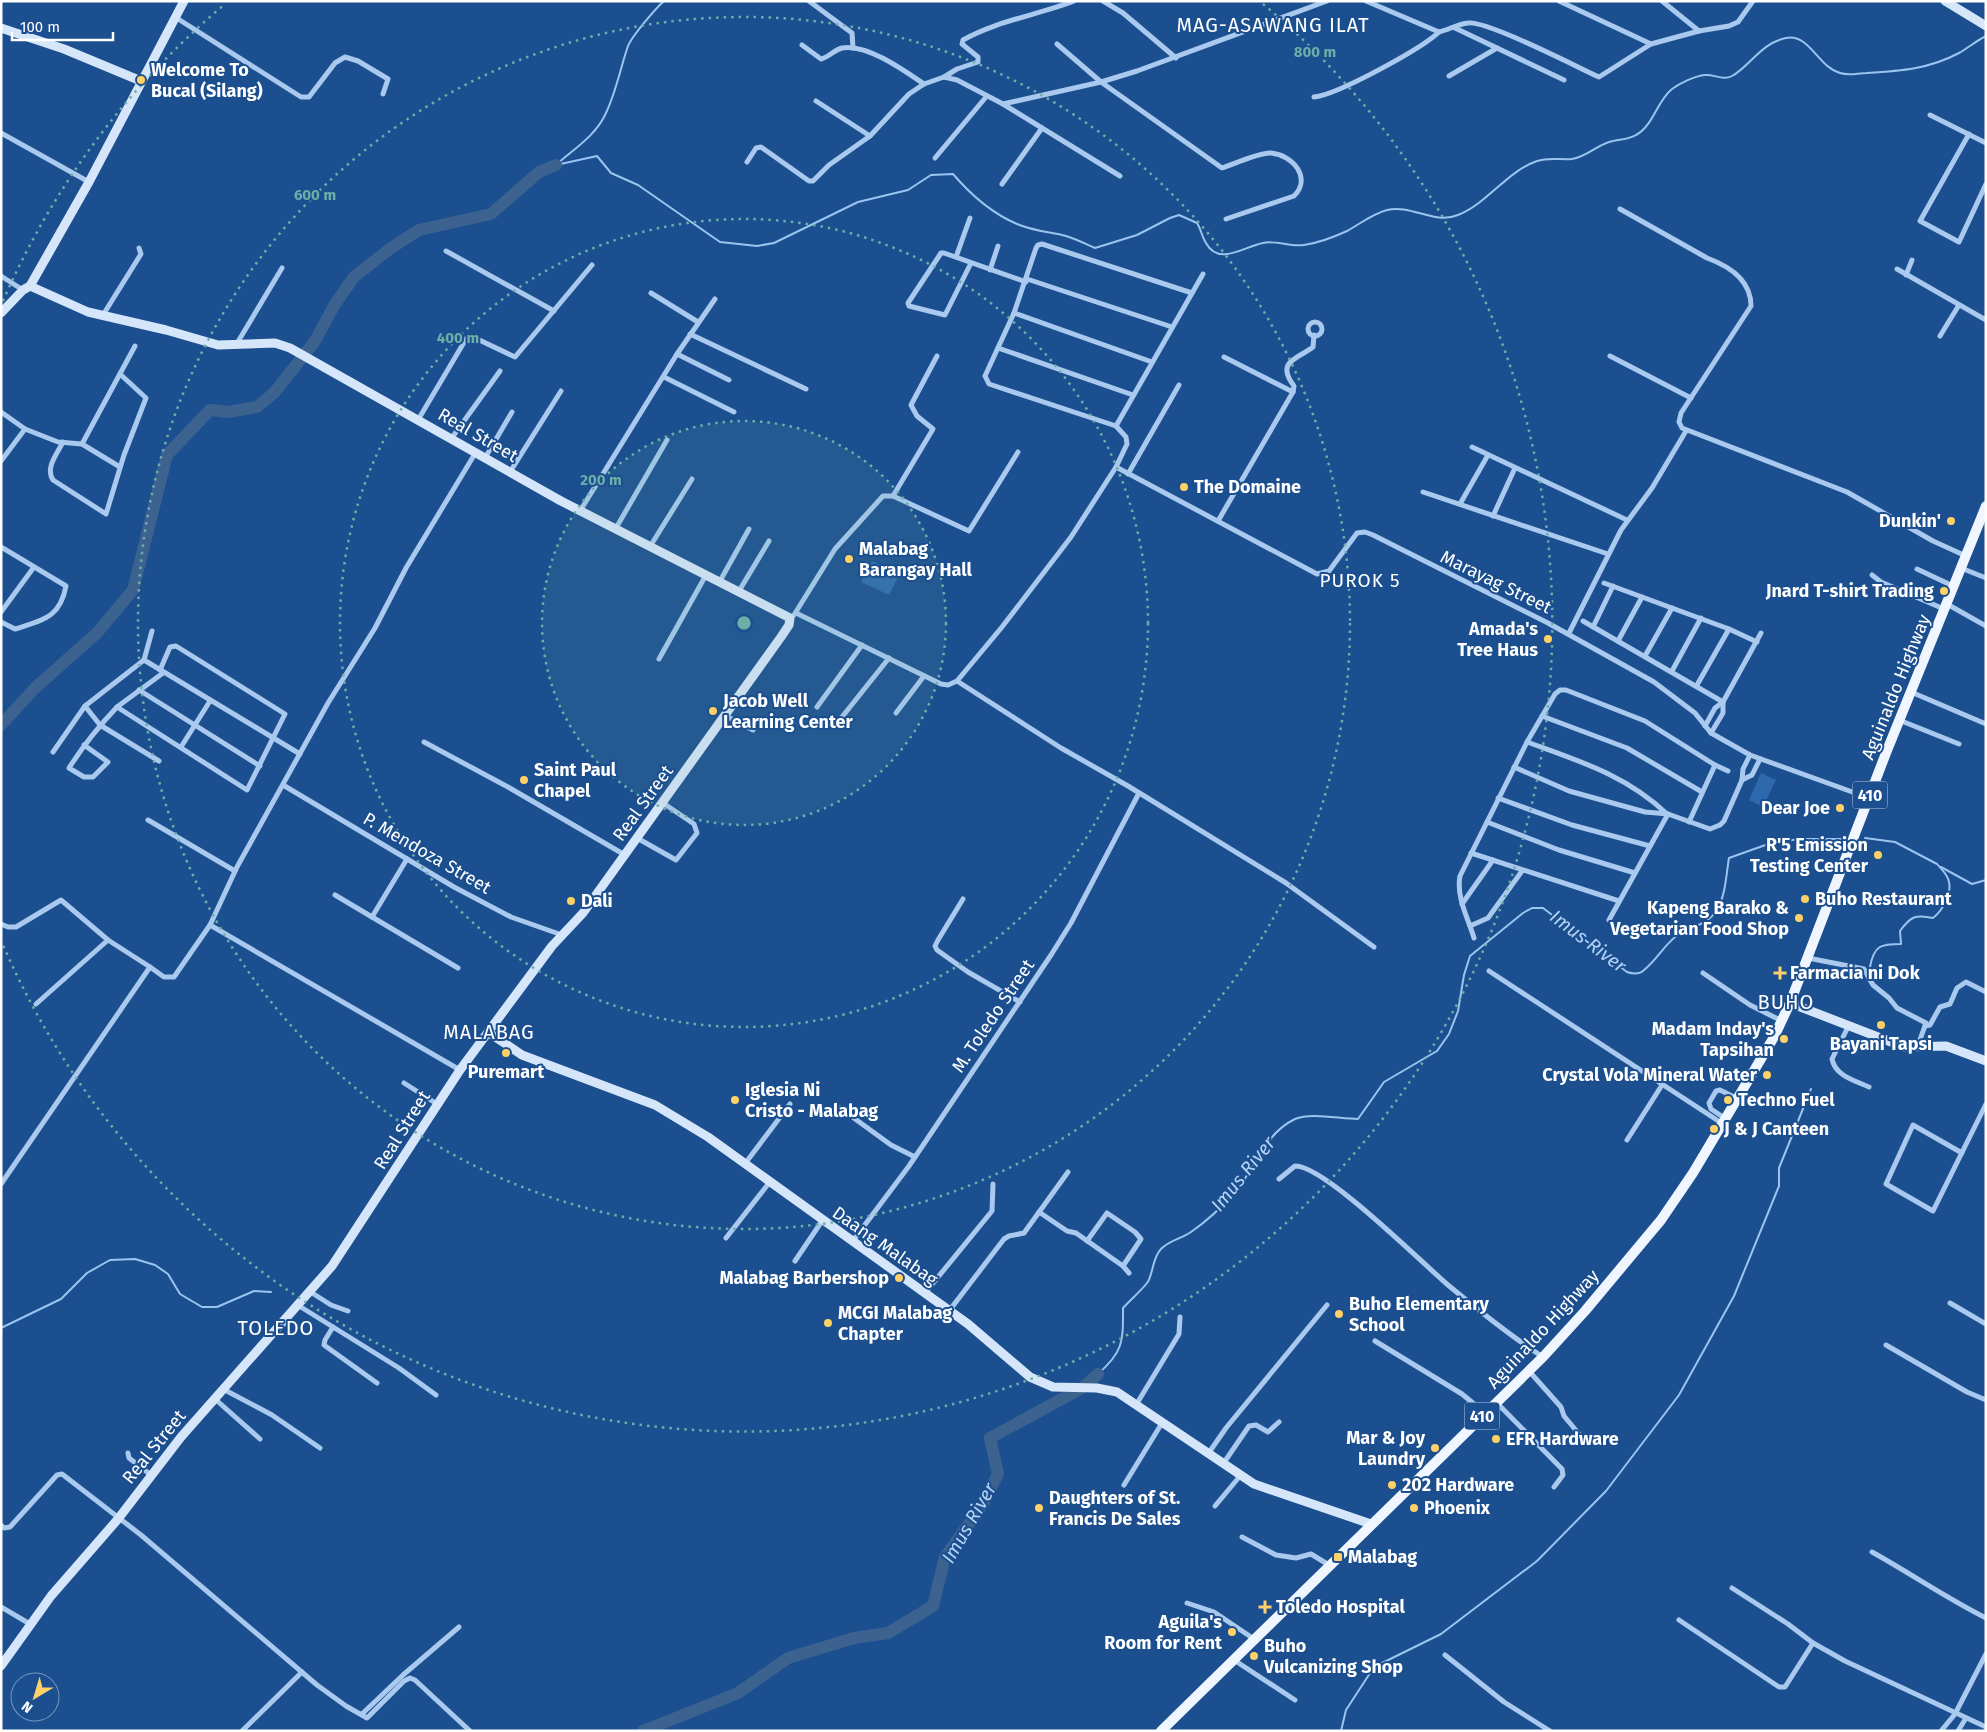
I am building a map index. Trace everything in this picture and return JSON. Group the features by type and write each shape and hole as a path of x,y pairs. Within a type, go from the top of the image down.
{"main road":[{"name":"Aguinaldo Highway","path":"1758,1064 1776,1018 1825,908 1986,506"},
{"name":"Aguinaldo Highway","path":"1164,1730 1254,1639 1542,1357 1592,1304 1660,1220 1725,1122 1774,1037 1790,1004 1825,908"}],"street":[{"path":"1,313 26,288 88,182 184,1"},
{"path":"809,1 852,33 853,48"},
{"path":"747,162 756,148 761,147 809,181 813,181 829,165 870,136 897,105 924,84 978,62 978,58 962,44 962,40 1009,21 1038,14 1074,1"},
{"path":"1103,1 1123,13 1176,58"},
{"path":"1003,104 1101,82 1176,58 1327,1"},
{"path":"1366,1 1439,32"},
{"path":"1559,1 1652,44"},
{"path":"1662,1 1699,31"},
{"path":"1314,97 1332,93 1381,68 1430,40 1439,32 1468,23 1478,24 1500,32 1599,77 1652,44 1699,31 1729,26 1738,22 1753,1"},
{"path":"1945,1 1986,26"},
{"path":"175,17 302,97 310,97 335,63 345,57 358,61 384,75 388,79 383,94"},
{"path":"1,28 64,49 141,81"},
{"path":"1455,28 1564,80"},
{"path":"1057,44 1101,82 1222,168 1270,153 1283,157 1295,164 1301,173 1299,191 1294,196 1226,219"},
{"path":"802,45 821,59 841,48 853,48 890,63 924,84"},
{"path":"1449,76 1497,48"},
{"path":"944,77 957,80 986,97 1003,104 1120,176"},
{"path":"935,158 986,97"},
{"path":"816,101 870,136"},
{"path":"1930,115 1986,143"},
{"path":"1002,184 1042,128"},
{"path":"1,133 88,182"},
{"path":"1968,134 1920,221 1959,242 1986,184"},
{"path":"1620,209 1737,274 1751,294 1750,306 1681,413 1678,422 1686,431 1846,492 1933,541 1966,556"},
{"path":"956,257 970,218"},
{"path":"1018,452 969,531 893,496 883,496 845,536 828,559 793,616 862,645 948,686 957,682 1002,628 1065,544 1116,467 1127,444 1126,437 1116,426 989,384 985,376 1014,313 1036,248 1042,244 1192,293"},
{"path":"990,270 998,246"},
{"path":"104,315 141,254 139,248"},
{"path":"446,251 554,311"},
{"path":"971,263 945,315 909,306 908,304 938,257 944,253 990,270 1172,328"},
{"path":"1906,275 1912,260"},
{"path":"418,420 469,336 515,357 592,265"},
{"path":"236,346 282,268"},
{"path":"1897,269 1986,320"},
{"path":"1116,426 1203,274"},
{"path":"1,276 26,288"},
{"name":"Real Street","path":"1,1666 30,1624 118,1519 152,1475 348,1243 460,1070 562,935 582,913 625,856 726,716 786,630 793,616 580,511 290,348 275,343 236,346 218,345 166,330 88,312 26,288"},
{"path":"651,293 698,322"},
{"path":"580,511 677,354 715,299"},
{"path":"1940,336 1958,305"},
{"path":"1014,313 1152,362"},
{"path":"690,334 806,390"},
{"path":"1218,521 1293,392 1294,386 1287,373 1288,366 1294,357 1305,354 1313,347 1314,335"},
{"path":"82,444 135,346"},
{"path":"998,348 1133,395"},
{"path":"677,354 729,380"},
{"path":"893,496 933,430 917,416 911,405 937,356"},
{"path":"1610,356 1691,398"},
{"path":"1224,357 1293,392"},
{"path":"452,439 500,371"},
{"path":"62,442 50,469 50,475 53,480 104,515 146,398 120,374"},
{"path":"664,377 734,412"},
{"path":"1128,474 1178,385"},
{"path":"510,472 561,391"},
{"path":"1,412 25,429 62,442 82,444 120,467"},
{"path":"485,458 512,412"},
{"path":"1,462 25,429"},
{"path":"1569,633 1627,520 1652,488 1686,431"},
{"path":"616,528 667,440"},
{"path":"1472,447 1627,520"},
{"path":"1,924 16,928 61,900 108,940 164,977 174,977 210,925 235,871 328,703 375,628 406,568 476,452"},
{"path":"1460,504 1488,455"},
{"name":"Marayag Street","path":"1116,467 1317,574 1324,574 1329,571 1352,538 1358,533 1365,532 1569,633 1676,696 1695,713 1711,733 1750,755 1869,798"},
{"path":"1493,516 1514,468"},
{"path":"651,545 692,479"},
{"path":"1424,492 1608,554"},
{"path":"720,581 749,529"},
{"path":"739,591 769,540"},
{"path":"1,548 66,586 63,600 50,618 15,629 1,622"},
{"path":"1,612 34,567"},
{"path":"1961,568 1986,578"},
{"path":"1917,569 1954,587"},
{"path":"659,659 706,574"},
{"path":"1872,575 1881,582 1946,607 1986,626"},
{"path":"1604,582 1701,618 1758,642"},
{"path":"1593,627 1613,586"},
{"path":"1618,641 1642,597"},
{"path":"1646,656 1672,608"},
{"path":"1672,671 1701,618"},
{"path":"1583,621 1724,702"},
{"path":"1697,685 1729,629"},
{"path":"53,752 85,706 144,660 152,631"},
{"path":"1711,733 1723,713 1724,702 1758,642 1761,633"},
{"path":"817,706 862,645"},
{"path":"84,745 108,762 93,777 84,777 69,768 84,745 117,707 162,672 170,647 176,646 285,714 247,790 117,707"},
{"path":"842,717 889,658"},
{"path":"144,660 273,740 300,754"},
{"path":"896,713 924,676"},
{"path":"957,682 1061,748 1139,793 1286,883 1374,947"},
{"path":"139,690 260,766"},
{"path":"1474,938 1462,904 1458,884 1460,876 1527,742 1555,694 1560,690 1566,690 1645,722 1728,771"},
{"path":"1911,692 1986,724"},
{"path":"181,747 210,701"},
{"path":"1705,726 1715,708 1724,702"},
{"path":"85,706 100,725 159,761"},
{"path":"726,716 753,730"},
{"path":"1542,716 1627,748 1702,792"},
{"path":"1899,720 1959,744"},
{"path":"424,742 501,783 625,856"},
{"path":"1527,742 1611,774 1652,799 1668,814"},
{"path":"1514,767 1569,790 1645,812 1668,814 1710,829 1720,825 1742,780 1743,769 1750,755"},
{"path":"1742,780 1752,774 1760,760"},
{"path":"1689,822 1715,765"},
{"name":"P. Mendoza Street","path":"283,784 407,859 511,917 562,935"},
{"name":"M. Toledo Street","path":"852,1242 915,1157 1071,923 1139,793"},
{"path":"1498,798 1572,825 1650,846"},
{"path":"637,838 676,860 698,833 694,824 663,803"},
{"path":"1609,920 1668,814"},
{"path":"148,820 235,871"},
{"path":"1487,822 1559,850 1635,872"},
{"path":"1471,853 1619,901"},
{"path":"372,917 407,859"},
{"path":"1462,904 1493,860"},
{"path":"1470,926 1488,918 1522,871"},
{"path":"335,895 458,968"},
{"path":"963,899 938,940 935,946 937,950 1020,1002"},
{"path":"210,925 460,1070"},
{"path":"36,1004 108,940"},
{"path":"1808,958 1864,969 1873,985 1889,998 1896,1008 1926,1023 1917,1048"},
{"path":"1,1184 150,967"},
{"path":"1489,971 1662,1085 1725,1122"},
{"path":"1703,973 1750,1005 1776,1018"},
{"path":"1925,1026 1930,1025 1940,1007 1950,1004 1961,984 1966,982 1986,992"},
{"path":"1790,1004 1904,1047 1946,1046 1986,1060"},
{"path":"1849,1025 1832,1059 1833,1064 1844,1076 1869,1087"},
{"name":"Daang Malabag","path":"488,1032 522,1055 655,1105 708,1137 769,1183 949,1310 1030,1377 1053,1387 1107,1389 1117,1392 1240,1476 1270,1490 1371,1524"},
{"path":"404,1083 437,1104"},
{"path":"1627,1140 1662,1085"},
{"path":"1725,1122 1711,1109 1711,1099 1716,1091 1720,1090 1738,1099"},
{"path":"744,1165 790,1104"},
{"path":"1962,1153 1913,1125 1886,1184 1933,1211 1962,1153 1986,1104"},
{"path":"840,1108 891,1146 915,1157"},
{"path":"1279,1179 1295,1166 1310,1170 1366,1210 1447,1284 1542,1357"},
{"path":"949,1310 1004,1239 1024,1233 1068,1172"},
{"path":"726,1238 769,1183"},
{"path":"925,1293 992,1211 993,1184"},
{"path":"1039,1212 1063,1229 1076,1233 1123,1266 1129,1273"},
{"path":"1087,1241 1107,1213 1141,1236 1140,1241 1123,1266"},
{"path":"795,1261 822,1221"},
{"path":"309,1291 331,1305 348,1311"},
{"path":"1950,1303 1986,1324"},
{"path":"296,1304 436,1395"},
{"path":"1208,1454 1226,1428 1327,1305"},
{"path":"1136,1405 1179,1334 1180,1317"},
{"path":"333,1327 324,1345 377,1383"},
{"path":"1375,1341 1462,1394 1485,1413"},
{"path":"1886,1345 1967,1392 1986,1400"},
{"path":"1528,1370 1561,1407 1564,1416 1579,1434"},
{"path":"223,1389 272,1415 320,1448"},
{"path":"215,1399 260,1439"},
{"path":"1496,1402 1562,1469 1563,1475 1554,1487"},
{"path":"1223,1464 1249,1426 1256,1425 1268,1432 1279,1422"},
{"path":"1124,1485 1162,1423"},
{"path":"128,1453 129,1458 152,1475"},
{"path":"1,1525 8,1529 60,1473 164,1554 302,1672 346,1706 367,1718 404,1681 410,1678 415,1680 470,1731"},
{"path":"1215,1506 1240,1476"},
{"path":"1242,1537 1270,1553 1296,1558 1311,1554 1329,1565"},
{"path":"1872,1552 1916,1576 1956,1603 1986,1618"},
{"path":"1732,1588 1788,1624 1812,1643 1955,1714 1986,1727"},
{"path":"1187,1602 1214,1612 1254,1639"},
{"path":"1,1607 30,1624"},
{"path":"1679,1620 1779,1687 1785,1687 1812,1643"},
{"path":"362,1714 459,1627"},
{"path":"1941,1731 1955,1714 1986,1654"},
{"path":"1445,1655 1504,1702 1550,1731"},
{"path":"1234,1660 1295,1700"},
{"path":"242,1731 302,1672"},
{"path":"1958,1731 1966,1718"}],"shaded area":[{"path":"872,561 899,575 889,595 861,582"},
{"path":"1761,773 1776,780 1763,807 1749,800"}],"waterway":[{"path":"557,164 584,142 601,123 612,98 628,46 644,22 664,1"},
{"path":"556,165 597,156 611,173 638,185 720,242 757,246 774,243 858,202 908,190 931,175 953,174 982,203 1008,220 1029,228 1070,237 1095,248 1137,235 1179,215 1197,223 1211,250 1218,254 1225,254 1268,242 1299,245 1315,243 1347,231 1387,210 1405,210 1440,218 1458,215 1479,203 1516,172 1537,161 1577,158 1604,144 1636,135 1647,126 1662,100 1675,87 1701,76 1708,75 1725,78 1732,76 1770,45 1786,38 1794,38 1807,45 1832,70 1843,74 1850,74 1903,70 1937,63 1959,53 1986,36"},
{"path":"1,725 35,688 97,633 133,590 167,455 210,410 228,412 257,407 274,393 315,341 335,304 354,277 391,248 419,230 491,214 539,172 556,165"},
{"name":"Imus River","path":"1865,838 1895,842 1937,864"},
{"name":"Imus River","path":"1098,1374 1113,1359 1120,1345 1123,1329 1123,1308 1149,1280 1156,1257 1161,1249 1191,1232 1220,1208 1243,1182 1268,1142 1284,1125 1295,1119 1309,1116 1358,1119 1384,1082 1437,1051 1449,1034 1458,1011 1464,975 1470,956 1523,913 1532,908 1543,908 1627,972 1634,974 1642,972 1649,966 1676,936 1701,924 1713,915 1722,898 1729,858 1771,843 1800,839 1843,839"},
{"path":"1870,967 1874,954 1880,947 1888,944 1901,944 1900,931 1910,920 1922,916 1933,918 1943,907 1950,887 1945,873 1938,865"},
{"name":"Imus River","path":"1941,867 1972,884 1986,880"},
{"path":"1341,1731 1346,1710 1374,1667 1441,1634 1537,1561 1606,1491 1679,1395 1734,1296 1779,1186 1779,1168 1811,1089"},
{"path":"1,1328 61,1299 87,1273 110,1260 135,1259 155,1265 168,1274 180,1294 202,1307 217,1307 254,1291 271,1292"},
{"name":"Imus River","path":"643,1731 738,1693 788,1658 854,1638 888,1633 933,1606 945,1557 983,1504 998,1474 990,1438 1082,1388 1098,1374"}],"place":[{"name":"Welcome To Bucal (Silang)","path":"141,80"},
{"name":"The Domaine","path":"1184,487"},
{"name":"Dunkin'","path":"1951,521"},
{"name":"Malabag Barangay Hall","path":"849,559"},
{"name":"Jnard T-shirt Trading","path":"1944,591"},
{"name":"Amada's Tree Haus","path":"1548,639"},
{"name":"Jacob Well Learning Center","path":"713,711"},
{"name":"Saint Paul Chapel","path":"524,780"},
{"name":"Dear Joe","path":"1840,808"},
{"name":"R'5 Emission Testing Center","path":"1878,855"},
{"name":"Buho Restaurant","path":"1805,899"},
{"name":"Dali","path":"571,901"},
{"name":"Kapeng Barako & Vegetarian Food Shop","path":"1799,918"},
{"name":"Farmacia ni Dok","path":"1780,973"},
{"name":"Bayani Tapsi","path":"1881,1025"},
{"name":"Madam Inday's Tapsihan","path":"1784,1039"},
{"name":"Puremart","path":"506,1053"},
{"name":"Crystal Vola Mineral Water","path":"1767,1075"},
{"name":"Iglesia Ni Cristo - Malabag","path":"735,1100"},
{"name":"Techno Fuel","path":"1728,1100"},
{"name":"J & J Canteen","path":"1714,1129"},
{"name":"Malabag Barbershop","path":"899,1278"},
{"name":"Buho Elementary School","path":"1339,1314"},
{"name":"MCGI Malabag Chapter","path":"828,1323"},
{"name":"EFR Hardware","path":"1496,1439"},
{"name":"Mar & Joy Laundry","path":"1435,1448"},
{"name":"202 Hardware","path":"1392,1485"},
{"name":"Daughters of St. Francis De Sales","path":"1039,1508"},
{"name":"Phoenix","path":"1414,1508"},
{"name":"Malabag","path":"1338,1557"},
{"name":"Toledo Hospital","path":"1265,1607"},
{"name":"Aguila's Room for Rent","path":"1232,1632"},
{"name":"Buho Vulcanizing Shop","path":"1254,1656"}],"district":[{"name":"MAG-ASAWANG ILAT","path":"1273,25"},
{"name":"PUROK 5","path":"1360,580"},
{"name":"BUHO","path":"1786,1002"},
{"name":"MALABAG","path":"489,1032"},
{"name":"TOLEDO","path":"276,1328"}]}
